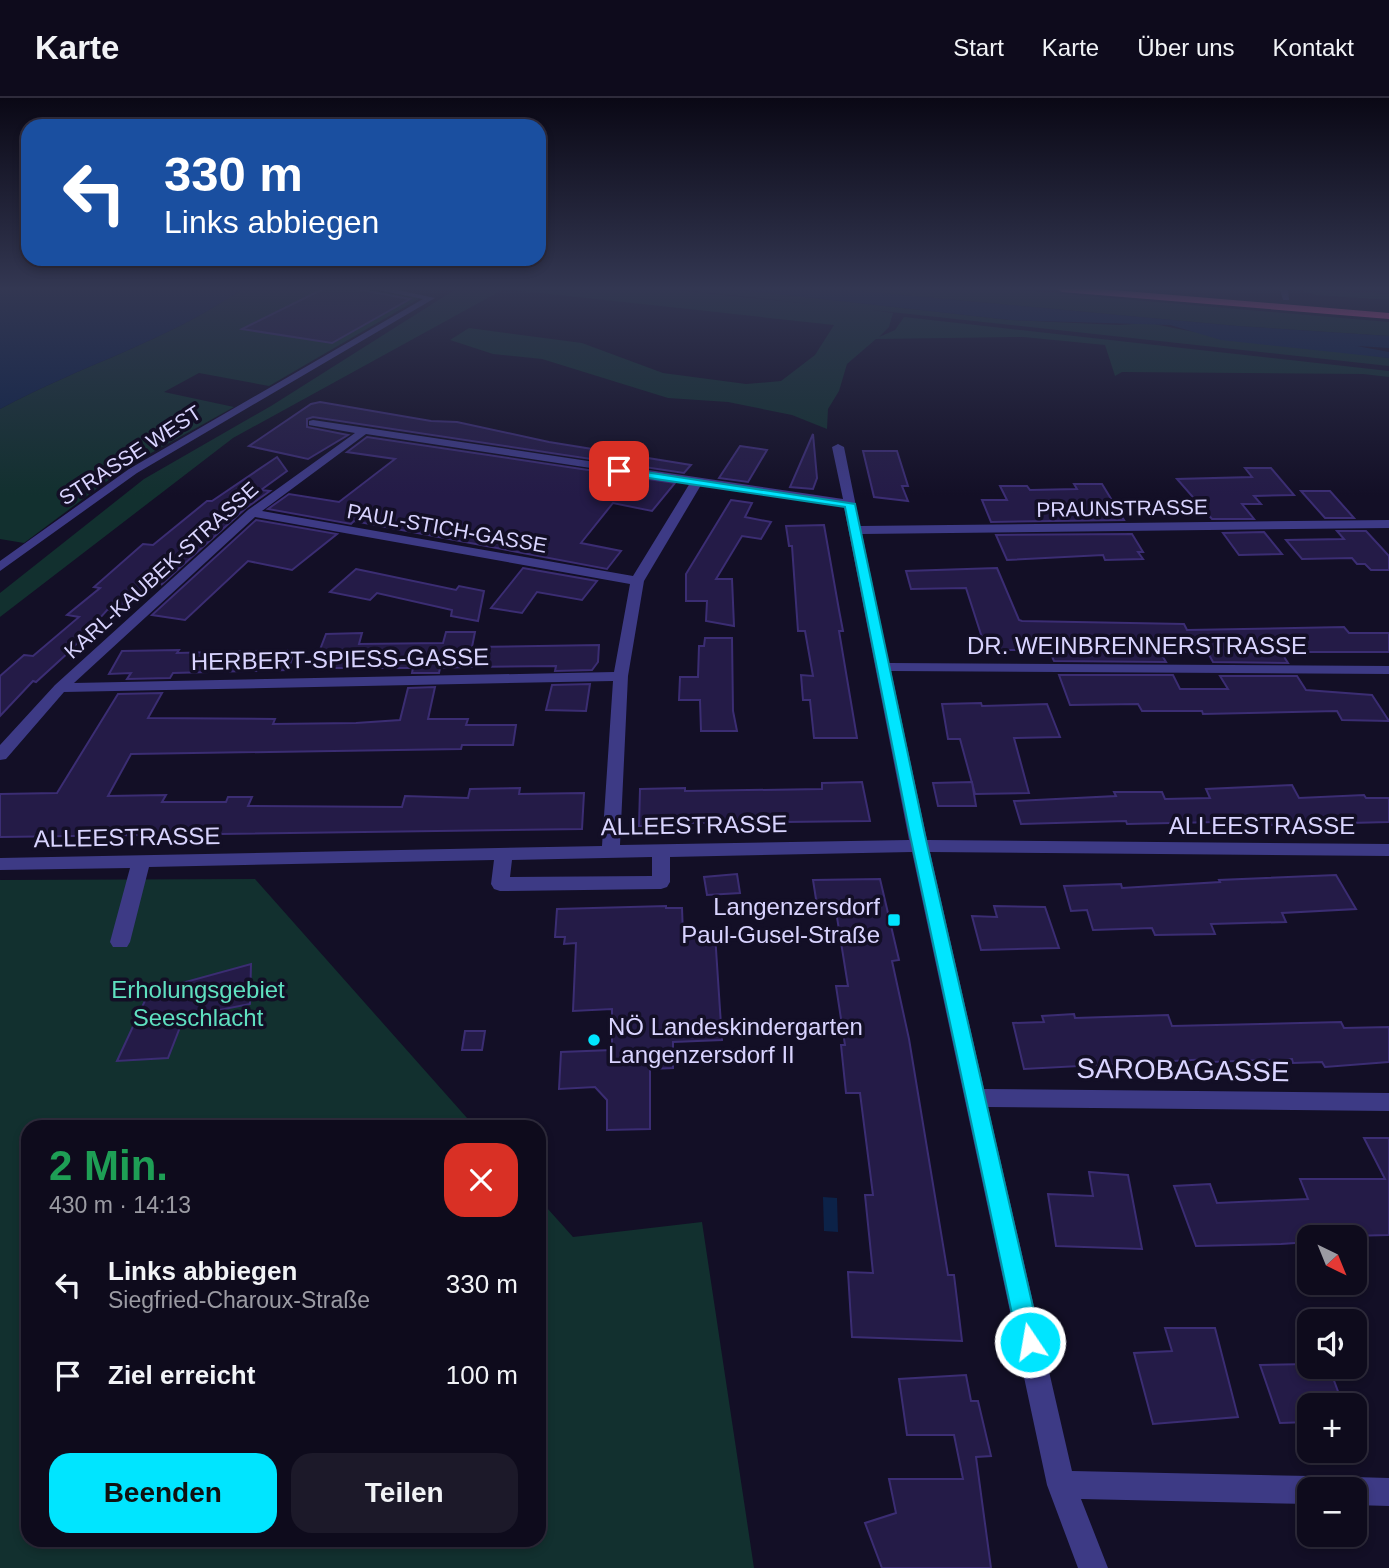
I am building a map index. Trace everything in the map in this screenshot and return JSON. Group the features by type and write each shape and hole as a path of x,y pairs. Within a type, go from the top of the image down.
{"street":[{"name":"STRASSE WEST","path":"0,567 132,471 328,358"},
{"path":"313,423 850,504"},
{"name":"KARL-KAUBEK-STRASSE","path":"0,755 60,688 251,513 364,431"},
{"path":"838,447 920,846 1061,1485 1093,1568"},
{"path":"611,852 621,676 637,582 696,482"},
{"name":"PAUL-STICH-GASSE","path":"251,513 637,582"},
{"name":"PRAUNSTRASSE","path":"856,530 1389,524"},
{"name":"DR. WEINBRENNERSTRASSE","path":"884,667 1389,670"},
{"name":"HERBERT-SPIESS-GASSE","path":"60,688 621,676"},
{"name":"ALLEESTRASSE","path":"0,864 920,846 1389,850"},
{"path":"504,854 500,884 647,882 661,881 662,850"},
{"path":"120,942 141,862"},
{"name":"SAROBAGASSE","path":"977,1098 1389,1102"},
{"path":"1061,1485 1297,1490"},
{"path":"1367,1492 1389,1492"}],"green space":[{"path":"111,358 318,358 269,386 199,373 164,392 234,407 126,467 24,543 0,539 0,409"},
{"path":"348,358 379,358 233,438 0,617 0,593 144,479 271,406"},
{"path":"528,358 621,358 663,373 746,384 781,381 812,358 854,358 847,364 839,391 828,409 827,429 792,415 728,402 668,398 542,359"},
{"path":"1109,358 1269,358 1389,371 1389,377 1363,374 1122,372 1115,376"},
{"path":"1311,358 1386,358 1389,358 1389,366"},
{"name":"Erholungsgebiet Seeschlacht","path":"255,879 469,1120 21,1120 21,1547 546,1547 546,1207 573,1237 702,1222 754,1568 0,1568 0,880"}],"water":[{"path":"0,358 111,358 30,394 0,409"},
{"path":"823,1197 837,1198 838,1232 824,1231"}],"building":[{"path":"320,402 431,421 457,422 549,442 691,465 684,473 313,417 307,419 307,427 348,435 308,459 249,446 311,404"},
{"path":"813,434 817,478 813,489 790,487"},
{"path":"367,437 675,483 652,511 613,503 581,543 621,551 607,569 354,521 351,524 268,509 289,494 339,502 395,459 347,452"},
{"path":"740,446 767,450 748,482 719,478"},
{"path":"863,451 897,451 908,486 902,486 908,501 874,497"},
{"path":"277,457 287,471 261,490 270,491 246,508 161,585 171,568 117,616 108,609 70,651 36,682 33,681 0,716 0,676 24,655 33,656 79,617 67,615 100,588 94,587 143,544 153,545 207,501 212,501"},
{"path":"1245,468 1271,468 1294,495 1254,496 1261,504 1242,504 1254,519 1212,519 1177,479 1252,477"},
{"path":"1074,484 1102,484 1124,520 991,522 982,500 1007,500 1000,486 1027,486 1030,490 1077,489"},
{"path":"1301,491 1330,491 1354,518 1325,518"},
{"path":"731,500 752,503 745,517 771,522 761,539 742,536 716,579 732,579 734,626 706,621 707,601 686,601 686,574"},
{"path":"256,520 337,534 292,570 248,561 185,620 152,615"},
{"path":"824,525 843,631 839,631 857,738 814,738 810,700 803,700 801,675 813,676 805,631 798,631 792,546 789,546 786,526"},
{"path":"1337,531 1366,531 1389,556 1389,570 1371,570 1365,564 1357,564 1352,558 1302,559 1286,540 1344,539"},
{"path":"1264,532 1282,554 1239,555 1223,533"},
{"path":"1132,534 1143,552 1138,552 1143,559 1105,560 1103,555 1007,560 996,535"},
{"path":"523,568 597,581 582,600 537,592 522,613 491,608"},
{"path":"997,568 1019,620 1022,621 1184,624 1187,630 1344,627 1349,633 1389,633 1389,652 1281,652 1288,663 1213,662 1207,651 1160,652 1166,662 1054,661 1049,650 986,650 966,588 911,589 906,571"},
{"path":"356,569 456,590 459,586 484,591 478,621 451,616 452,610 377,593 370,600 330,592"},
{"path":"446,632 475,632 472,647 599,645 598,662 592,670 555,671 556,666 440,668 439,673 412,673 413,668 313,668 326,634 362,633 359,644 443,643"},
{"path":"705,638 732,638 733,711 737,731 701,731 700,700 679,700 680,677 698,677 699,646 704,646"},
{"path":"179,650 177,653 295,650 288,670 173,673 170,678 127,679 131,673 109,674 122,651"},
{"path":"1059,675 1173,675 1180,689 1228,689 1220,676 1297,676 1306,690 1372,695 1389,721 1342,720 1337,711 1203,714 1202,711 1142,711 1138,704 1070,705"},
{"path":"590,684 586,711 546,710 552,685"},
{"path":"435,687 428,719 468,719 466,725 516,725 513,745 462,745 461,749 131,754 108,796 166,795 162,802 226,802 228,797 252,797 248,806 402,807 405,796 468,798 470,789 520,788 519,794 584,793 582,829 0,837 0,794 57,793 118,694 162,693 148,718 275,719 273,724 356,723 400,720 408,688"},
{"path":"981,703 982,706 1047,704 1060,737 1014,738 1029,793 975,794 960,739 948,739 942,704"},
{"path":"862,782 870,821 639,826 640,789 822,789 822,783"},
{"path":"972,782 976,806 938,806 933,783"},
{"path":"1292,785 1299,798 1364,795 1366,798 1389,798 1389,822 1265,825 1264,821 1127,824 1126,821 1021,824 1014,801 1116,796 1114,792 1162,792 1165,799 1210,798 1206,789"},
{"path":"737,874 740,893 707,895 704,877"},
{"path":"1336,875 1356,909 1282,913 1286,922 1211,924 1215,934 1155,935 1152,928 1093,930 1087,910 1071,911 1064,886 1121,884 1122,888 1220,882 1219,880"},
{"path":"880,879 899,960 892,961 909,1039 948,1275 954,1275 962,1341 852,1337 848,1272 873,1273 865,1195 873,1195 860,1093 846,1093 841,1045 845,1045 836,986 848,986 836,911 818,912 813,880"},
{"path":"666,906 682,908 683,935 715,934 722,1040 673,1042 673,1068 650,1069 650,1129 607,1130 607,1100 595,1087 559,1089 561,1052 612,1050 612,1009 573,1011 576,943 564,944 565,937 555,937 557,909"},
{"path":"994,906 1045,907 1059,948 981,950 972,916 997,917"},
{"path":"251,964 250,1004 184,1017 168,1058 117,1061 149,992"},
{"path":"1074,1014 1075,1018 1168,1015 1172,1026 1341,1022 1344,1028 1389,1027 1389,1062 1325,1067 1322,1062 1293,1063 1292,1059 1211,1062 1210,1059 1024,1069 1013,1023 1044,1022 1042,1016"},
{"path":"465,1031 485,1031 482,1050 462,1050"},
{"path":"1364,1138 1389,1138 1389,1235 1367,1236 1367,1225 1297,1225 1297,1243 1281,1244 1196,1246 1174,1186 1210,1184 1217,1203 1308,1199 1300,1179 1385,1179"},
{"path":"1089,1172 1128,1175 1142,1249 1056,1246 1048,1194 1093,1196"},
{"path":"1165,1328 1215,1328 1238,1417 1153,1424 1134,1353 1172,1351"},
{"path":"1297,1364 1297,1379 1333,1379 1339,1393 1297,1393 1297,1422 1280,1423 1260,1365"},
{"path":"966,1375 971,1401 978,1401 991,1456 976,1457 991,1568 882,1568 865,1523 896,1513 889,1479 963,1479 954,1435 907,1435 899,1379"}],"place":[{"name":"Langenzersdorf Paul-Gusel-Straße","path":"894,920"},
{"name":"NÖ Landeskindergarten Langenzersdorf II","path":"594,1040"}],"route":[{"path":"619,471 850,504 918,835 1030,1342"}]}
